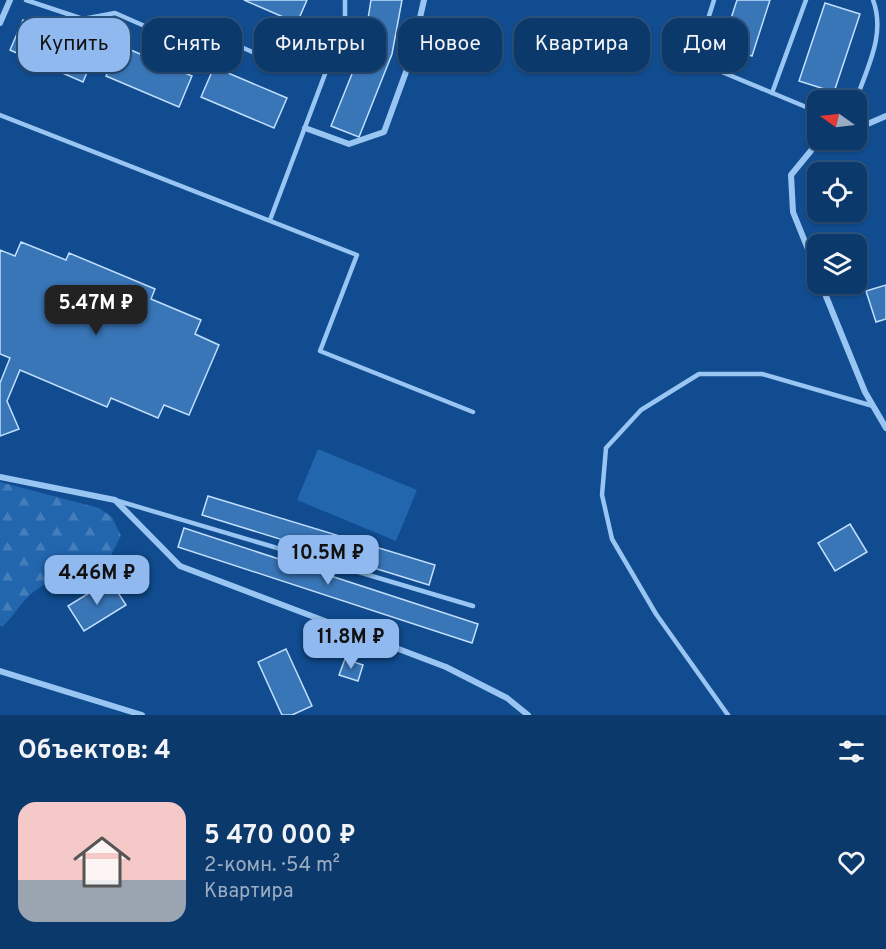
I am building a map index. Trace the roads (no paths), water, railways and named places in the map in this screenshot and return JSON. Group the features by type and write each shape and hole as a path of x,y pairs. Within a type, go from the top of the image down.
{"street":[{"path":"0,23 10,0"},
{"path":"305,128 349,144 384,132 410,61 424,0"},
{"path":"867,124 886,116"},
{"path":"807,247 793,212 791,175 812,150"},
{"path":"825,294 865,392 886,428"},
{"path":"0,477 115,500 180,566 446,667 507,698 528,715"},
{"path":"0,671 142,715"}],"lane":[{"path":"26,0 82,19 115,13 181,42 219,37 254,53"},
{"path":"270,220 345,21 345,0"},
{"path":"714,0 702,38 722,72 807,107"},
{"path":"772,93 806,0"},
{"path":"860,90 878,38 877,11 873,0"},
{"path":"0,115 357,255 320,351 473,412"},
{"path":"728,715 656,614 612,539 602,495 606,448 641,410 699,374 762,374 873,406"},
{"path":"115,500 472,606"}]}
